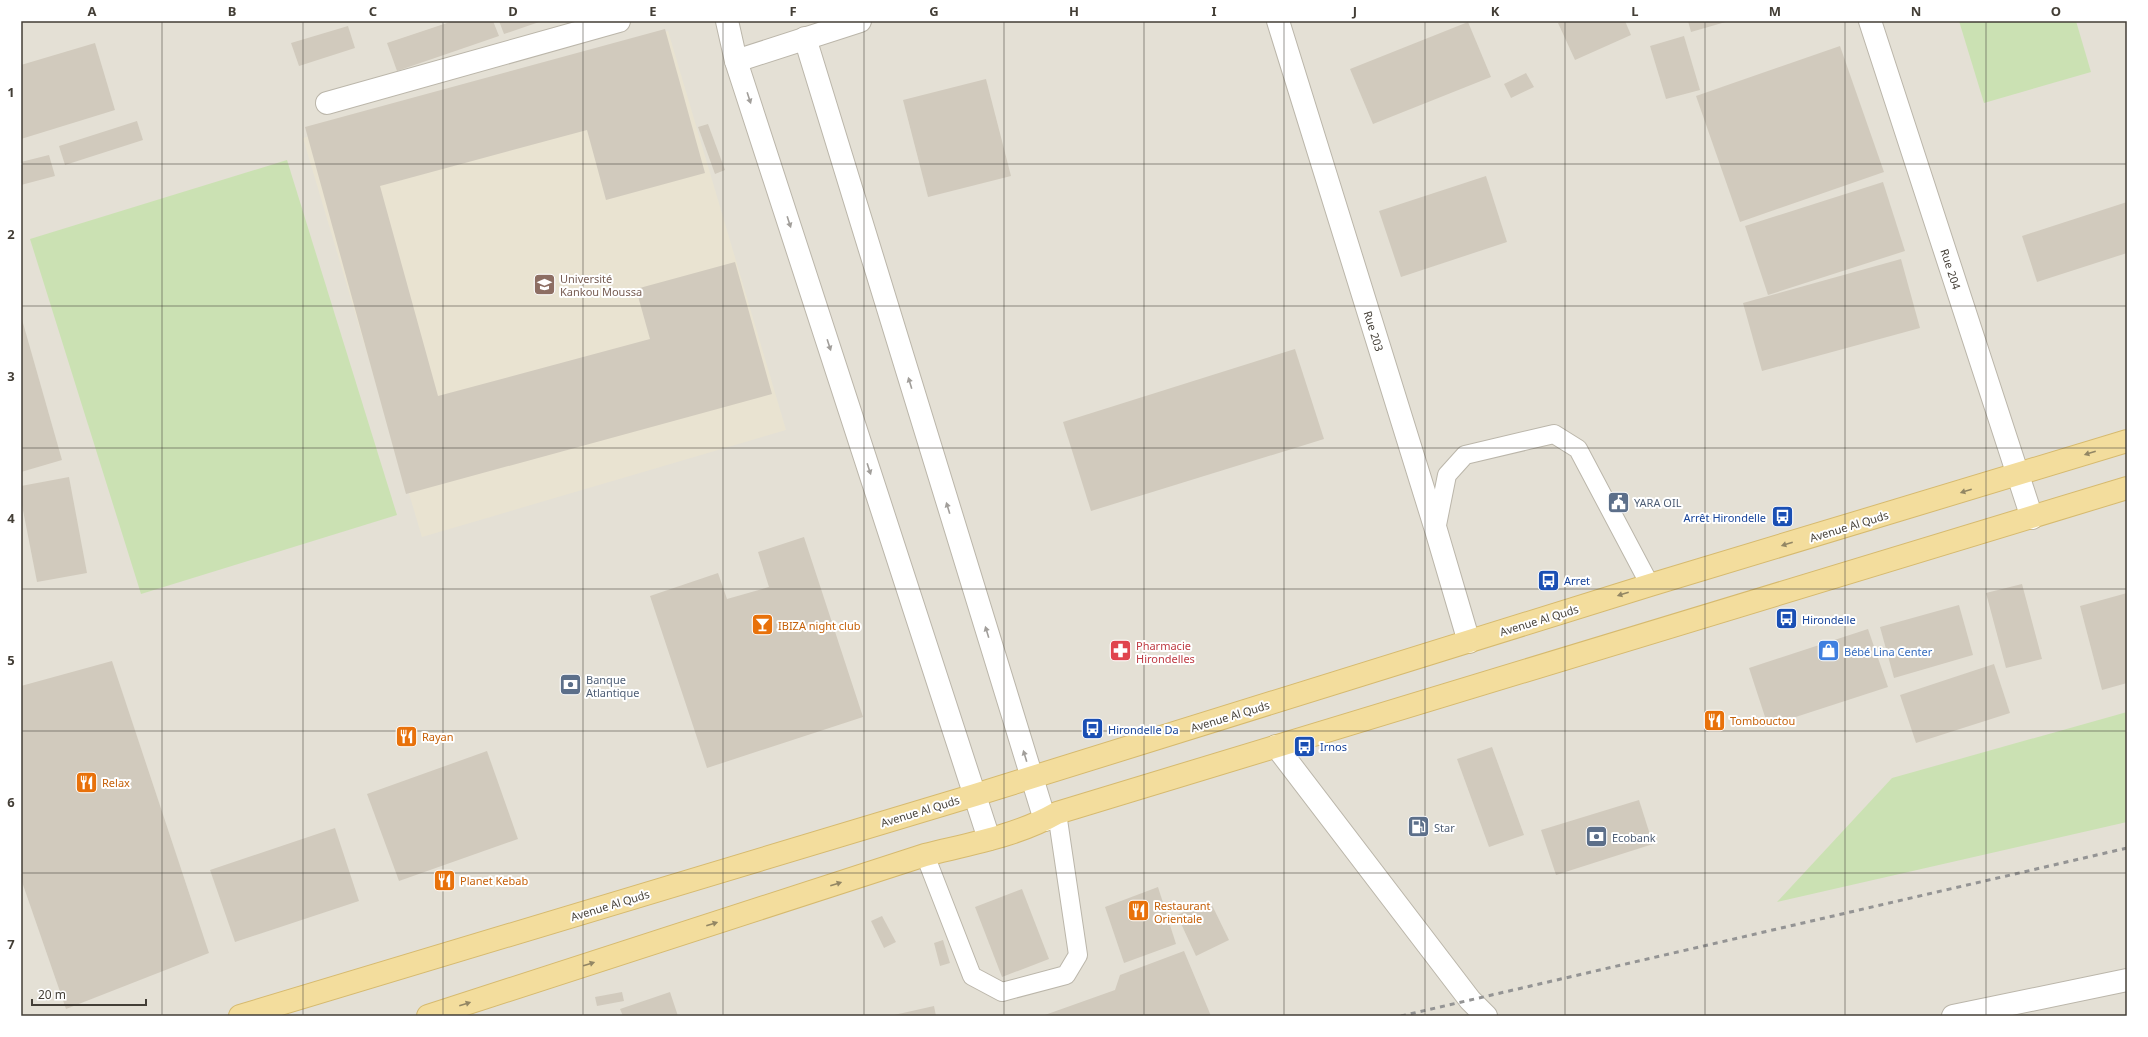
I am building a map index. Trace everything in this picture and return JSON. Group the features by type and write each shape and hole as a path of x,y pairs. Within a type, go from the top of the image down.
{"main road":[{"name":"Avenue Al Quds","path":"240,1016 975,795 1650,586 2127,441"},
{"path":"428,1016 925,855 989,839 1051,817 1276,746 2127,488"}],"street":[{"path":"327,103 619,21"},
{"path":"728,21 736,61 989,839"},
{"path":"736,61 860,21"},
{"name":"Rue 203","path":"1278,21 1436,530 1469,642"},
{"name":"Rue 204","path":"1870,21 2032,518"},
{"path":"805,38 1031,777 1051,817"},
{"path":"1276,746 1470,1000 1486,1016"},
{"path":"1953,1016 2127,980"}],"lane":[{"path":"1436,530 1447,475 1465,455 1554,434 1578,449 1650,586"},
{"path":"925,855 972,976 1002,992 1066,975 1078,955 1051,817"}],"shaded area":[{"path":"21,21 2127,21 2127,1016 21,1016"},
{"name":"Université Kankou Moussa","path":"668,31 786,430 422,537 303,138"}],"green space":[{"path":"1959,21 2076,21 2091,72 1984,103"},
{"path":"287,160 397,515 141,594 30,239"},
{"path":"2127,712 2127,822 1777,902 1892,778"}],"building":[{"path":"453,21 493,21 499,36 397,71 387,43"},
{"path":"499,21 542,21 504,34"},
{"path":"1563,21 1625,21 1631,35 1575,60 1558,23"},
{"path":"1688,21 1729,21 1691,32"},
{"path":"1468,22 1491,77 1373,124 1350,69"},
{"path":"348,26 355,48 299,66 291,43"},
{"path":"665,29 705,173 606,200 587,130 380,186 438,396 650,339 636,289 735,262 772,394 406,494 305,127"},
{"path":"1684,36 1700,90 1666,99 1650,46"},
{"path":"95,43 115,110 21,139 21,65"},
{"path":"1840,46 1884,172 1740,222 1696,96"},
{"path":"1526,73 1534,87 1511,98 1504,84"},
{"path":"986,79 1011,176 928,197 903,100"},
{"path":"137,121 143,140 65,165 59,146"},
{"path":"708,124 725,170 715,174 698,127"},
{"path":"49,155 55,176 21,185 21,162"},
{"path":"1486,176 1507,242 1401,277 1379,211"},
{"path":"1883,182 1905,251 1768,295 1745,226"},
{"path":"2127,202 2127,253 2037,282 2022,236"},
{"path":"1901,259 1920,328 1762,371 1743,303"},
{"path":"21,316 62,460 21,472"},
{"path":"1295,349 1324,439 1091,511 1063,422"},
{"path":"69,477 87,573 37,582 21,500 21,486"},
{"path":"804,537 863,717 707,768 650,596 718,573 727,599 769,587 758,552"},
{"path":"2022,584 2042,659 2006,668 1986,593"},
{"path":"2127,593 2127,683 2102,690 2080,606"},
{"path":"1959,605 1973,655 1894,678 1880,627"},
{"path":"1868,629 1888,687 1768,726 1749,668"},
{"name":"Relax","path":"112,661 209,953 66,1009 21,879 21,686"},
{"path":"1994,664 2010,713 1916,743 1900,695"},
{"path":"1492,747 1524,835 1489,847 1457,759"},
{"path":"487,751 518,839 399,881 367,794"},
{"name":"Ecobank","path":"1639,800 1653,844 1556,875 1541,830"},
{"path":"335,828 359,901 235,942 210,870"},
{"path":"1158,887 1176,944 1124,963 1105,907"},
{"path":"1022,889 1049,959 1002,977 975,907"},
{"path":"1210,901 1229,940 1196,956 1177,915"},
{"path":"882,916 896,942 884,948 871,921"},
{"path":"943,940 950,963 940,966 934,943"},
{"path":"1184,951 1211,1016 1042,1016 1115,990 1120,975"},
{"path":"622,992 624,1001 597,1006 595,997"},
{"path":"670,992 678,1016 623,1016 620,1009"},
{"path":"934,1006 936,1016 894,1016 894,1015"}],"railway":[{"path":"1401,1016 2127,848"}],"place":[{"name":"Université Kankou Moussa","path":"545,284"},
{"name":"YARA OIL","path":"1618,502"},
{"name":"Arrêt Hirondelle","path":"1782,517"},
{"name":"Arret","path":"1548,580"},
{"name":"Hirondelle","path":"1786,619"},
{"name":"IBIZA night club","path":"763,625"},
{"name":"Pharmacie Hirondelles","path":"1121,651"},
{"name":"Bébé Lina Center","path":"1828,651"},
{"name":"Banque Atlantique","path":"570,685"},
{"name":"Tombouctou","path":"1714,720"},
{"name":"Hirondelle Da","path":"1093,729"},
{"name":"Rayan","path":"406,736"},
{"name":"Irnos","path":"1304,746"},
{"name":"Relax","path":"87,782"},
{"name":"Star","path":"1418,827"},
{"name":"Ecobank","path":"1597,837"},
{"name":"Planet Kebab","path":"445,880"},
{"name":"Restaurant Orientale","path":"1138,911"}]}
